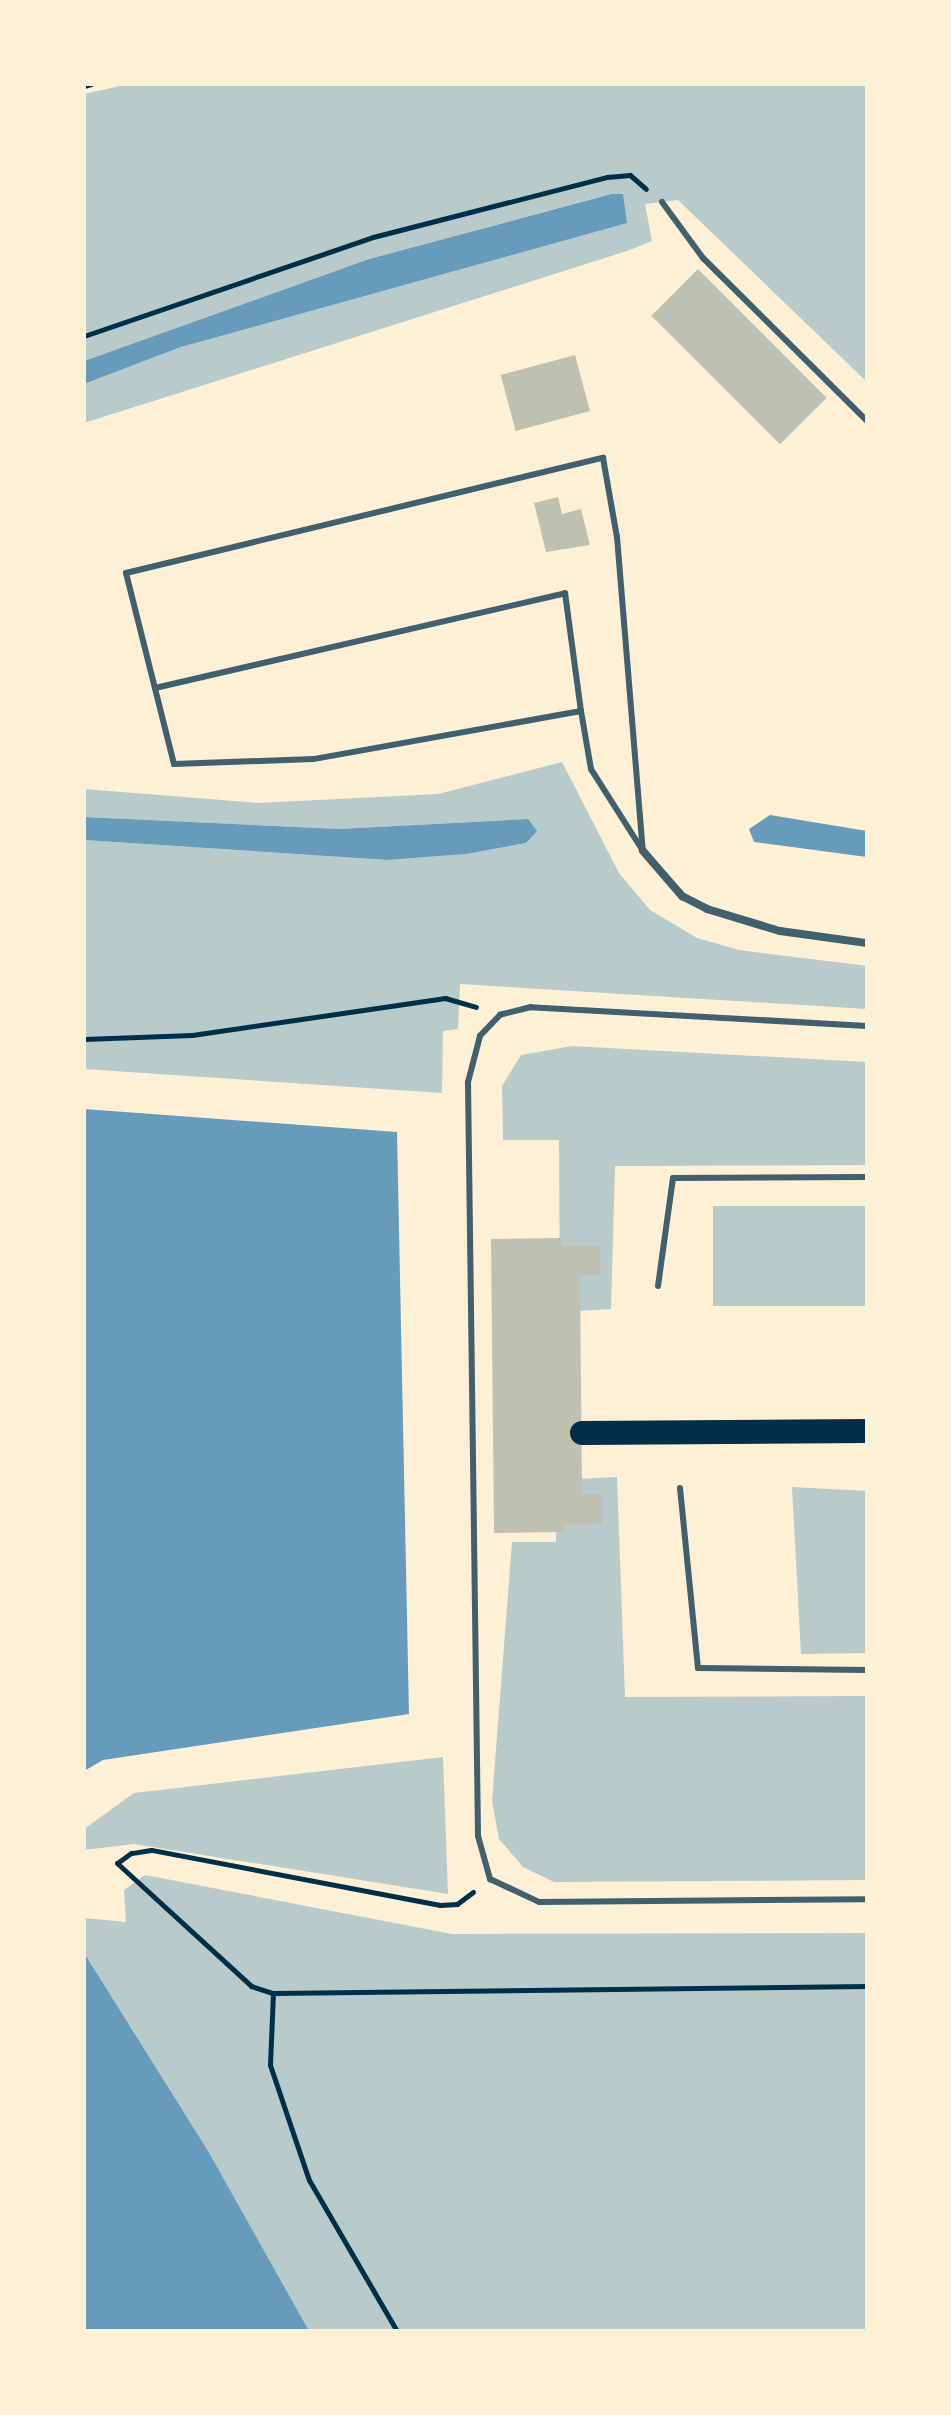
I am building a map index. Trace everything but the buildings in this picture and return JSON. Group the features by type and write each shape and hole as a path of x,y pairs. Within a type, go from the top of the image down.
{"highway":[{"path":"582,1433 867,1431"}],"street":[{"path":"643,851 682,896 707,909 780,931 867,943"}],"lane":[{"path":"662,202 703,258 867,421"},
{"path":"581,711 313,759 174,764 126,573 603,458 617,537 643,851"},
{"path":"155,688 565,593 591,769 643,851"},
{"path":"867,1026 531,1007 500,1015 480,1036 468,1082 478,1836 490,1879 539,1902 867,1899"},
{"path":"658,1286 673,1178 867,1177"},
{"path":"680,1488 698,1668 867,1670"}],"path":[{"path":"84,86 91,84"},
{"path":"84,336 373,237 607,177 630,175 662,202"},
{"path":"84,1039 192,1035 445,998 500,1015"},
{"path":"457,1904 151,1850 131,1853 117,1863 251,1986 273,1993 867,1986"},
{"path":"273,1993 270,2065 309,2180 397,2331"}],"shaded area":[{"path":"129,84 867,84 867,382 678,200 645,204 652,241 630,250 84,423 84,384 181,347 627,222 610,194 369,259 84,361 84,94"},
{"path":"562,762 619,873 650,910 697,938 739,950 867,966 867,1009 460,984 458,1029 443,1031 442,1093 84,1069 84,840 387,860 467,854 526,843 528,819 339,829 84,817 84,789 258,803 438,794"},
{"path":"572,1046 867,1062 867,1165 615,1166 611,1309 560,1312 559,1140 503,1140 502,1086 521,1055"},
{"path":"713,1206 867,1206 867,1306 713,1306"},
{"path":"617,1477 625,1697 867,1696 867,1880 554,1882 523,1867 499,1839 492,1801 512,1542 556,1542 557,1480"},
{"path":"792,1487 867,1491 867,1653 801,1654"},
{"path":"443,1757 448,1894 134,1844 84,1850 84,1829 134,1793"},
{"path":"145,1875 452,1934 867,1933 867,2331 284,2331 84,1989 84,1918 126,1922 124,1890"}],"water":[{"path":"611,194 623,194 627,223 181,347 84,384 84,361 369,259"},
{"path":"770,815 867,831 867,857 754,842 749,829"},
{"path":"84,817 339,829 528,819 537,831 526,843 467,854 387,860 84,840"},
{"path":"84,1109 397,1132 409,1714 103,1760 84,1771"},
{"path":"84,1953 208,2151 309,2331 84,2331"}]}
